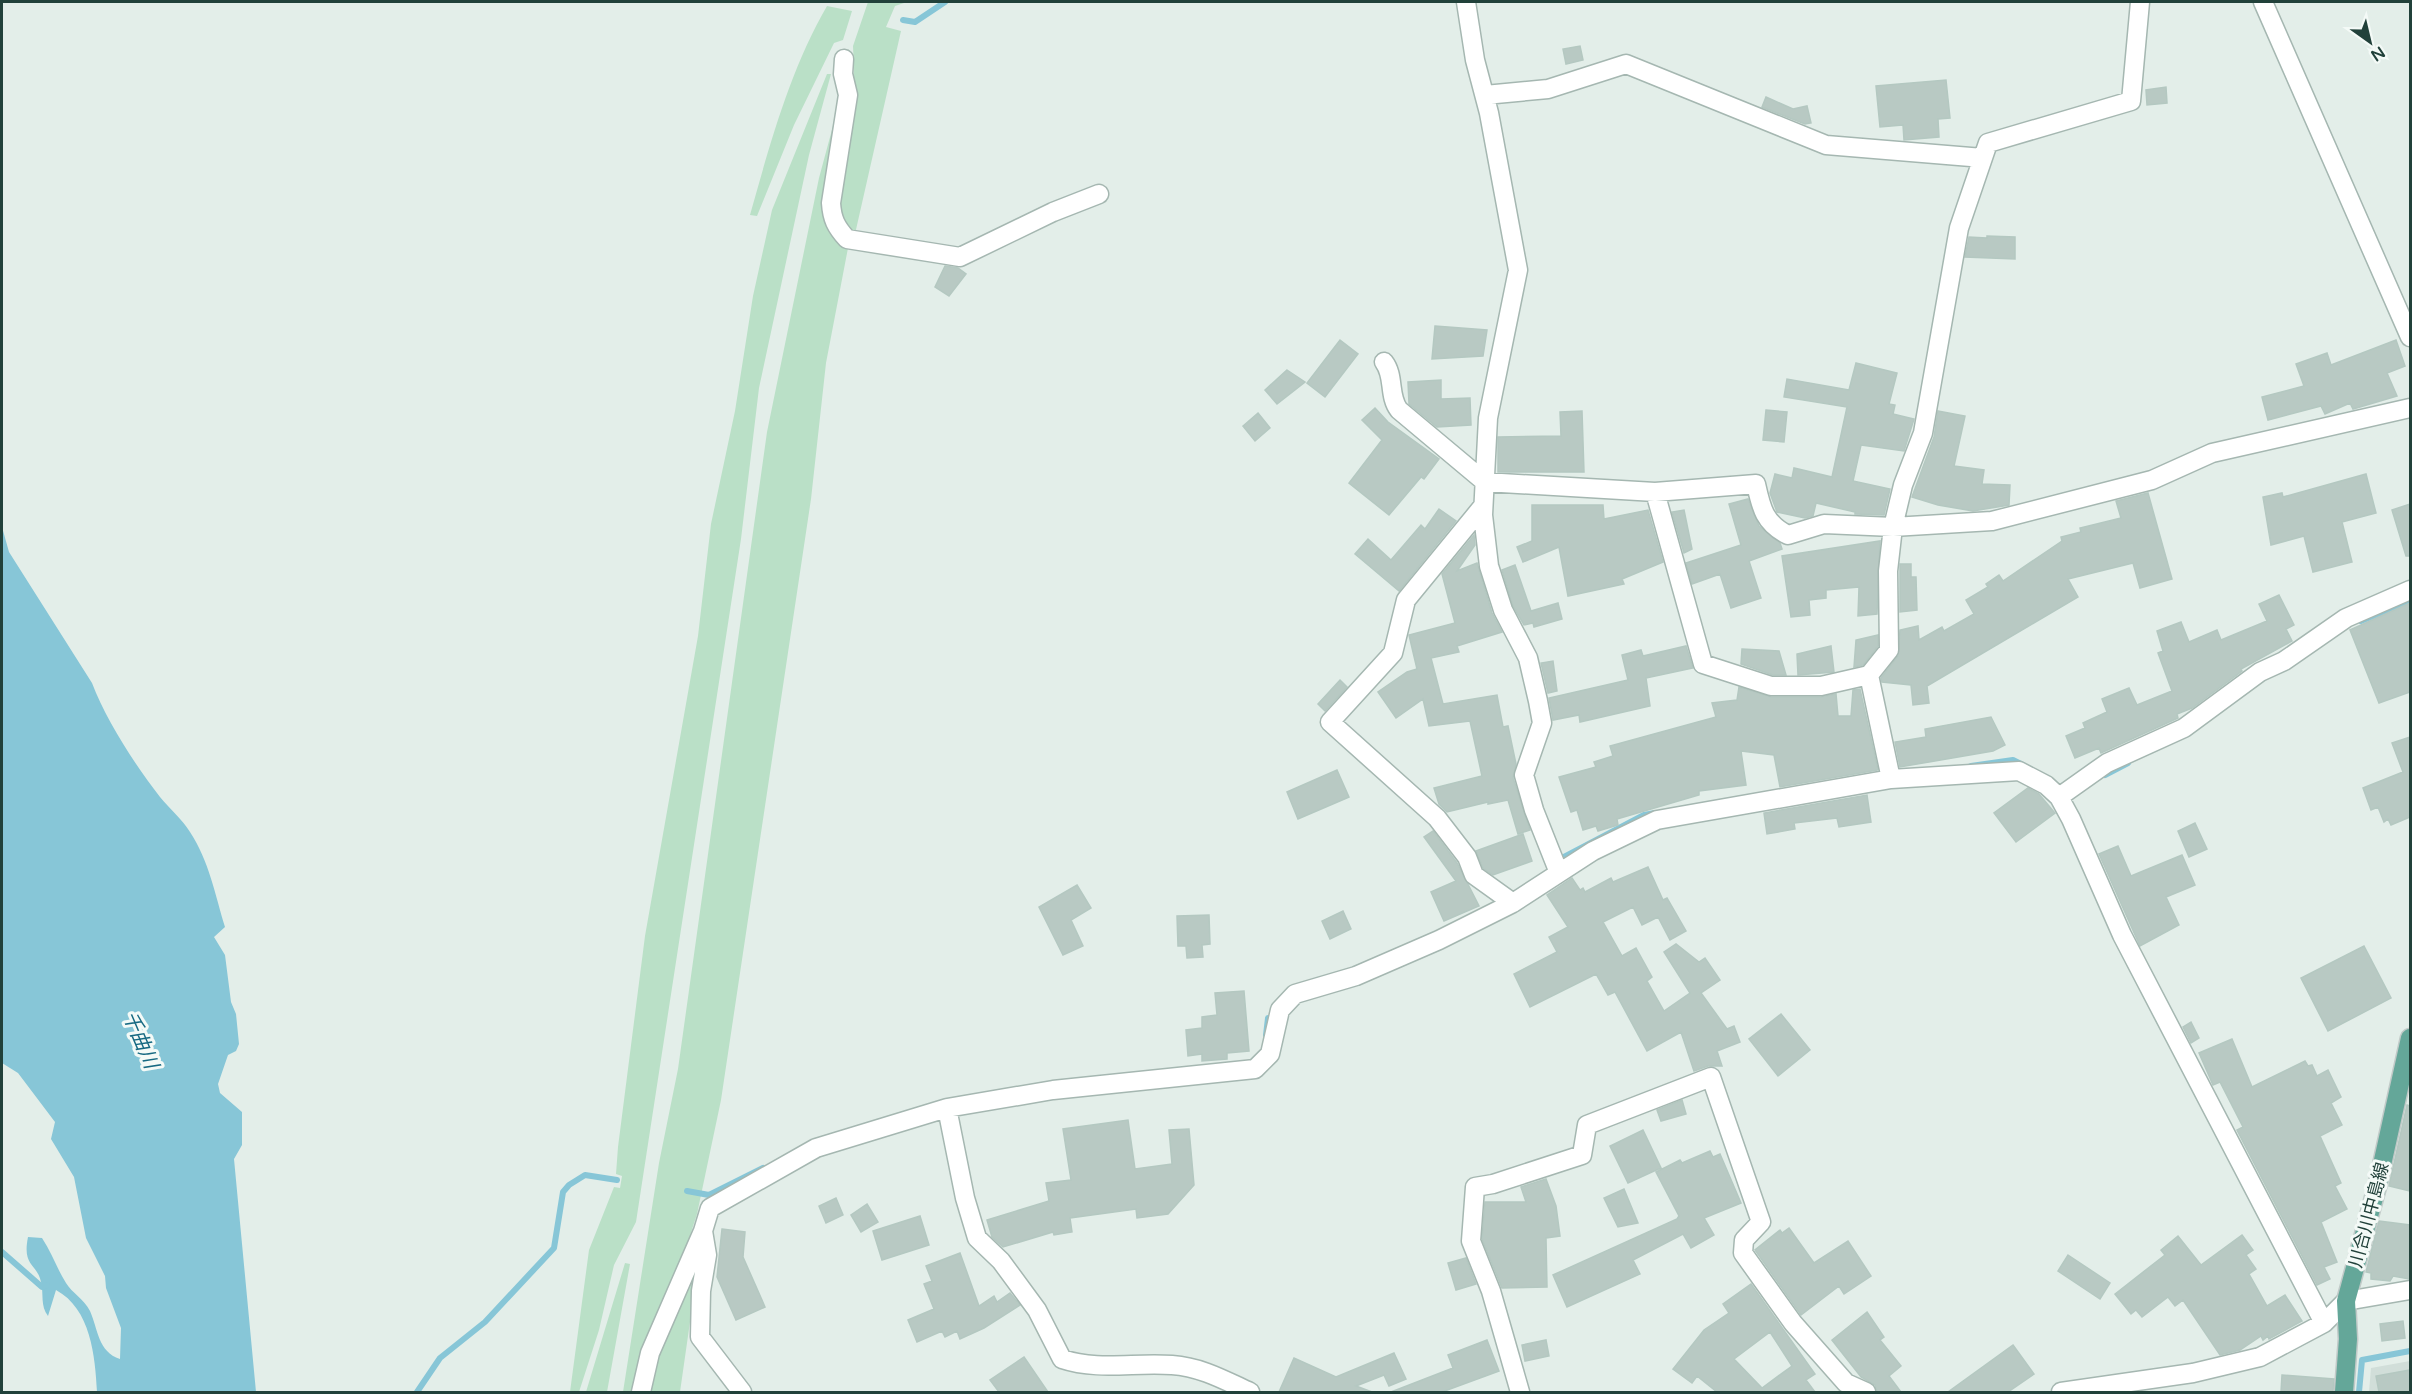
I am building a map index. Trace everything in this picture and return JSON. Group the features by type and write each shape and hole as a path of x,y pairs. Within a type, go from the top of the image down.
{"main road":[{"name":"川合川中島線","path":"2344,1392 2348,1339 2346,1301 2378,1183 2410,1038"}],"street":[{"path":"1466,2 1475,60 1485,95 1518,270 1492,399 1484,469 1483,506 1489,566 1503,610 1528,658 1542,723 1524,775 1559,873"},
{"path":"1655,492 1703,664 1771,686 1821,686 1869,675 1888,650 1888,571 1893,527 1903,485 1923,433 1959,228 1988,143 2131,101 2140,2"},
{"path":"2263,2 2410,337"},
{"path":"844,59 843,74 848,95 831,203 832,217 837,229 847,239 960,257 1053,212 1099,194"},
{"path":"1485,95 1548,89 1626,64 1826,145 1983,158"},
{"path":"1384,362 1389,369 1393,402 1399,410 1485,482 1655,492 1756,483 1761,507 1774,528 1788,535 1824,524 1893,527 1992,521 2152,480 2212,453 2410,408"},
{"path":"1483,506 1406,600 1394,653 1330,722 1437,818 1467,857 1474,874 1513,903"},
{"path":"2059,797 2107,763 2184,728 2260,672 2284,661 2346,618 2410,590"},
{"path":"1869,675 1891,779"},
{"path":"641,1392 650,1353 703,1231 710,1208 816,1148 947,1108 1053,1090 1255,1069 1270,1054 1280,1010 1295,994 1356,976 1439,940 1513,903 1593,851 1657,820 1891,779 2019,771 2046,784 2059,797 2122,935 2324,1323"},
{"path":"1520,1392 1491,1290 1471,1240 1475,1187 1493,1184 1582,1155 1587,1125 1711,1077 1761,1222 1744,1240 1743,1253 1793,1323 1846,1383 1866,1392"},
{"path":"947,1108 965,1198 977,1238 1001,1261 1038,1310 1062,1359 1081,1365 1172,1365 1200,1369 1250,1392"},
{"path":"703,1231 707,1255 701,1291 700,1337 742,1392"},
{"path":"2061,1392 2193,1373 2260,1357 2324,1323 2346,1301 2410,1290"}],"shaded area":[{"path":"2410,1361 2410,1392 2369,1392 2371,1368"}],"green space":[{"path":"868,2 907,2 895,6 886,27 901,31 855,234 838,219 854,70 853,46"},
{"path":"827,6 852,11 843,40 834,43 794,125 757,216 750,215 773,135 792,82"},
{"path":"827,74 831,74 809,155 759,388 741,539 636,1222 614,1265 599,1330 579,1392 570,1392 589,1250 614,1187 620,1188 622,1176 616,1174 618,1147 645,936 698,636 711,524 735,411 753,296 772,210"},
{"path":"840,100 828,214 848,248 826,363 811,499 721,1100 697,1214 639,1392 623,1392 659,1163 678,1069 767,432 819,178"},
{"path":"700,1252 680,1392 646,1392 655,1359"},
{"path":"625,1263 630,1264 607,1392 586,1392"}],"water":[{"name":"千曲川","path":"2,527 9,552 92,683 105,712 131,757 197,843 215,890 225,927 214,937 225,955 239,1044 236,1051 228,1055 218,1084 220,1093 242,1112 242,1145 234,1159 256,1392 97,1392 95,1364 84,1321 68,1298 56,1290 48,1316 44,1308 39,1276 28,1259 28,1237 42,1238 66,1283 90,1311 103,1345 113,1356 120,1359 121,1328 106,1288 105,1276 86,1238 74,1177 51,1139 55,1122 18,1073 2,1063"}],"building":[{"path":"1580,46 1583,60 1566,64 1563,49"},
{"path":"1946,80 1950,118 1938,119 1939,137 1904,140 1903,125 1880,127 1876,86"},
{"path":"2166,87 2167,103 2147,105 2146,90"},
{"path":"1766,97 1793,109 1807,106 1811,123 1805,124 1762,107"},
{"path":"1987,236 2015,237 2015,259 1965,257 1969,237 1987,238"},
{"path":"945,266 958,268 966,274 949,296 935,287"},
{"path":"1435,326 1487,330 1483,356 1432,359"},
{"path":"1340,340 1358,354 1325,397 1307,383"},
{"path":"2396,340 2405,366 2387,373 2397,396 2353,409 2350,403 2325,414 2321,406 2268,420 2262,397 2304,386 2296,364 2327,353 2331,365"},
{"path":"1856,363 1897,373 1889,404 1895,405 1893,414 1914,419 1904,451 1861,445 1853,481 1890,489 1884,515 1855,514 1855,512 1816,503 1813,516 1805,518 1777,512 1770,493 1775,474 1792,478 1794,468 1832,477 1847,407 1784,397 1787,379 1849,390"},
{"path":"1287,370 1305,382 1277,404 1265,390"},
{"path":"1441,380 1441,399 1470,398 1471,425 1437,427 1409,404 1408,382"},
{"path":"1375,408 1388,422 1439,459 1424,479 1421,477 1389,515 1349,483 1382,440 1362,420"},
{"path":"1766,410 1787,412 1784,442 1763,440"},
{"path":"1582,411 1584,472 1498,472 1498,437 1561,436 1560,412"},
{"path":"1938,411 1965,416 1954,466 1984,470 1982,484 2010,485 2009,505 1973,511 1938,505 1912,497 1934,437"},
{"path":"1258,413 1270,428 1255,441 1243,426"},
{"path":"2366,474 2376,513 2342,522 2352,562 2313,572 2304,536 2271,545 2263,497 2282,493 2283,497"},
{"path":"2148,493 2172,579 2140,588 2133,563 2068,579 2078,597 1927,686 1929,703 1913,705 1911,685 1882,682 1881,678 1898,656 1900,630 1918,626 1919,640 1942,627 1944,631 1974,614 1966,600 1988,587 1986,584 1999,575 2003,581 2062,541 2061,537 2081,532 2080,528 2121,518 2116,501"},
{"path":"1748,499 1759,526 1780,543 1782,549 1749,561 1761,598 1731,608 1720,574 1692,584 1686,563 1741,545 1729,504"},
{"path":"2410,504 2410,556 2406,556 2392,510"},
{"path":"1532,505 1603,505 1604,519 1648,510 1663,562 1622,579 1624,584 1568,596 1559,547 1523,562 1517,547 1532,541"},
{"path":"1439,509 1456,521 1399,591 1355,554 1368,539 1391,560 1421,525 1425,529"},
{"path":"1684,510 1692,549 1684,553 1672,512"},
{"path":"1474,535 1475,545 1457,571 1477,563 1492,613 1502,632 1457,646 1459,652 1431,658 1443,704 1497,695 1503,727 1508,726 1516,764 1513,778 1530,830 1518,834 1508,800 1488,804 1488,802 1447,812 1439,804 1434,788 1482,776 1470,721 1429,726 1423,699 1396,718 1378,692 1407,672 1417,669 1409,635 1455,623 1442,574"},
{"path":"1880,541 1877,614 1858,616 1859,587 1826,590 1826,598 1809,600 1810,615 1791,617 1782,556"},
{"path":"1900,564 1911,564 1911,577 1916,577 1917,610 1900,612"},
{"path":"1515,565 1531,611 1558,603 1562,619 1534,627 1533,623 1524,625 1513,606 1502,570"},
{"path":"2279,595 2294,625 2286,629 2292,641 2241,669 2242,671 2192,708 2177,714 2178,718 2101,753 2099,748 2075,758 2066,736 2085,728 2083,723 2107,712 2102,699 2129,688 2137,705 2172,691 2158,653 2163,651 2157,631 2181,622 2189,642 2217,630 2221,640 2267,621 2259,604"},
{"path":"2410,603 2410,692 2379,703 2350,630"},
{"path":"1878,635 1878,646 1863,665 1854,667 1856,640"},
{"path":"1686,646 1693,668 1646,678 1650,706 1580,722 1579,715 1553,720 1549,698 1628,680 1622,655 1641,650 1643,656"},
{"path":"1831,646 1834,672 1798,675 1797,654"},
{"path":"1742,649 1779,651 1786,675 1773,675 1741,664"},
{"path":"1553,661 1557,691 1548,693 1541,663"},
{"path":"1340,680 1347,687 1325,711 1318,704"},
{"path":"1739,687 1771,697 1821,697 1836,694 1838,716 1851,716 1853,690 1860,689 1878,770 1780,787 1774,755 1741,751 1746,785 1699,791 1699,795 1617,819 1618,825 1598,831 1596,826 1583,830 1577,810 1571,812 1559,777 1596,767 1594,762 1613,756 1610,746 1716,717 1712,703 1737,700"},
{"path":"1991,717 2005,745 1993,751 1900,767 1895,742 1926,737 1925,729"},
{"path":"2410,737 2410,817 2391,825 2388,819 2384,822 2378,807 2371,810 2363,788 2403,772 2392,743"},
{"path":"1337,770 1349,797 1298,819 1287,792"},
{"path":"2028,788 2039,794 2055,813 2016,842 1994,813"},
{"path":"1867,795 1871,822 1839,827 1837,818 1794,823 1795,829 1767,834 1764,813"},
{"path":"2195,823 2207,849 2189,857 2178,831"},
{"path":"1433,831 1457,863 1479,906 1444,921 1431,892 1456,881 1424,837"},
{"path":"1523,834 1532,861 1493,875 1483,868 1476,851"},
{"path":"2118,846 2131,876 2182,855 2195,885 2166,897 2179,925 2140,946 2099,854"},
{"path":"1648,867 1663,900 1667,898 1686,931 1670,940 1658,917 1642,925 1633,907 1603,922 1622,956 1636,948 1652,977 1647,981 1664,1011 1690,993 1664,952 1676,944 1699,962 1705,958 1720,980 1701,993 1727,1029 1734,1026 1740,1042 1717,1051 1722,1066 1708,1066 1694,1071 1681,1032 1647,1051 1615,992 1608,995 1596,974 1530,1007 1514,974 1557,952 1549,937 1568,927 1547,895 1572,878 1580,890 1583,888 1585,892 1611,878 1613,882"},
{"path":"1077,885 1091,908 1071,920 1083,946 1063,955 1039,907"},
{"path":"1343,911 1351,929 1330,939 1322,921"},
{"path":"1209,915 1210,944 1202,945 1203,957 1187,958 1186,946 1178,946 1177,916"},
{"path":"2364,946 2391,998 2328,1031 2301,978"},
{"path":"1244,991 1249,1051 1227,1053 1227,1059 1202,1061 1202,1054 1188,1056 1186,1030 1202,1028 1202,1017 1217,1015 1215,993"},
{"path":"1781,1014 1810,1050 1778,1076 1749,1039"},
{"path":"2191,1022 2199,1038 2191,1043 2183,1027"},
{"path":"2232,1039 2252,1087 2305,1061 2308,1066 2312,1065 2317,1076 2328,1070 2341,1097 2331,1103 2342,1125 2320,1136 2341,1183 2335,1186 2347,1209 2321,1222 2337,1262 2324,1267 2330,1279 2317,1285 2237,1130 2243,1127 2220,1082 2213,1085 2199,1053"},
{"path":"1682,1100 1686,1114 1661,1121 1657,1110"},
{"path":"2407,1105 2410,1106 2410,1191 2389,1186"},
{"path":"1128,1120 1135,1169 1172,1164 1169,1130 1189,1129 1194,1185 1168,1214 1137,1218 1136,1209 1070,1218 1072,1232 1054,1235 1053,1232 1003,1247 992,1237 987,1220 1049,1201 1046,1183 1071,1180 1063,1129"},
{"path":"1643,1130 1661,1168 1628,1183 1610,1146"},
{"path":"1710,1151 1713,1157 1720,1154 1741,1203 1704,1218 1714,1235 1691,1248 1683,1234 1633,1260 1640,1274 1567,1307 1553,1275 1677,1219 1679,1216 1656,1172 1680,1160 1682,1163"},
{"path":"1546,1179 1556,1206 1560,1236 1546,1238 1547,1287 1502,1288 1482,1239 1485,1202 1526,1202 1521,1187"},
{"path":"1624,1189 1638,1223 1618,1227 1604,1198"},
{"path":"836,1198 843,1215 826,1223 819,1206"},
{"path":"867,1204 878,1222 861,1232 851,1215"},
{"path":"920,1216 929,1245 882,1260 873,1231"},
{"path":"2379,1221 2410,1225 2410,1279 2393,1276 2390,1281 2371,1279 2371,1273 2366,1272"},
{"path":"1789,1228 1814,1263 1848,1241 1871,1276 1844,1294 1839,1286 1801,1315 1755,1250 1780,1230 1782,1233"},
{"path":"722,1229 745,1232 743,1257 765,1307 736,1320 717,1277"},
{"path":"2242,1235 2253,1250 2246,1255 2256,1269 2249,1274 2267,1306 2285,1295 2302,1321 2269,1339 2268,1336 2263,1340 2261,1336 2240,1350 2220,1355 2183,1300 2175,1306 2168,1297 2142,1317 2136,1310 2131,1314 2115,1294 2165,1255 2161,1250 2178,1236 2201,1265"},
{"path":"960,1253 979,1306 994,1296 997,1302 1010,1293 1020,1305 984,1328 960,1339 957,1331 945,1337 942,1331 917,1342 908,1320 934,1309 924,1284 932,1281 926,1266"},
{"path":"2068,1255 2110,1283 2100,1299 2058,1271"},
{"path":"1466,1258 1476,1284 1456,1290 1448,1263"},
{"path":"1751,1284 1815,1374 1806,1380 1815,1392 1717,1392 1697,1376 1692,1383 1673,1369 1704,1330 1729,1313 1723,1304","holes":["1770,1332 1792,1366 1762,1388 1734,1359"]},
{"path":"1867,1312 1884,1337 1880,1340 1901,1366 1889,1376 1901,1392 1877,1392 1875,1385 1861,1377 1832,1340"},
{"path":"2403,1321 2405,1338 2382,1341 2380,1324"},
{"path":"1487,1340 1499,1371 1442,1392 1391,1392 1453,1368 1448,1355"},
{"path":"1546,1340 1549,1356 1525,1361 1522,1345"},
{"path":"2013,1345 2034,1374 2008,1392 1948,1392"},
{"path":"1394,1353 1406,1379 1389,1386 1384,1375 1356,1386 1372,1392 1279,1392 1294,1358 1336,1377"},
{"path":"1024,1357 1048,1392 999,1392 990,1380"},
{"path":"2410,1370 2410,1392 2379,1392 2376,1376"},
{"path":"2282,1375 2334,1379 2333,1392 2281,1392"}],"waterway":[{"path":"903,20 915,22 945,2"},
{"path":"2361,621 2410,601"},
{"path":"1971,766 2013,760 2023,765"},
{"path":"2105,775 2128,763"},
{"path":"1564,857 1644,815 1655,813"},
{"path":"1266,1035 1268,1018"},
{"path":"687,1191 709,1195 763,1168"},
{"path":"417,1392 440,1358 485,1322 554,1248 563,1192 569,1185 585,1175 617,1180"},
{"path":"2,1252 42,1287 47,1285"},
{"path":"2359,1392 2362,1360 2410,1351"}]}
